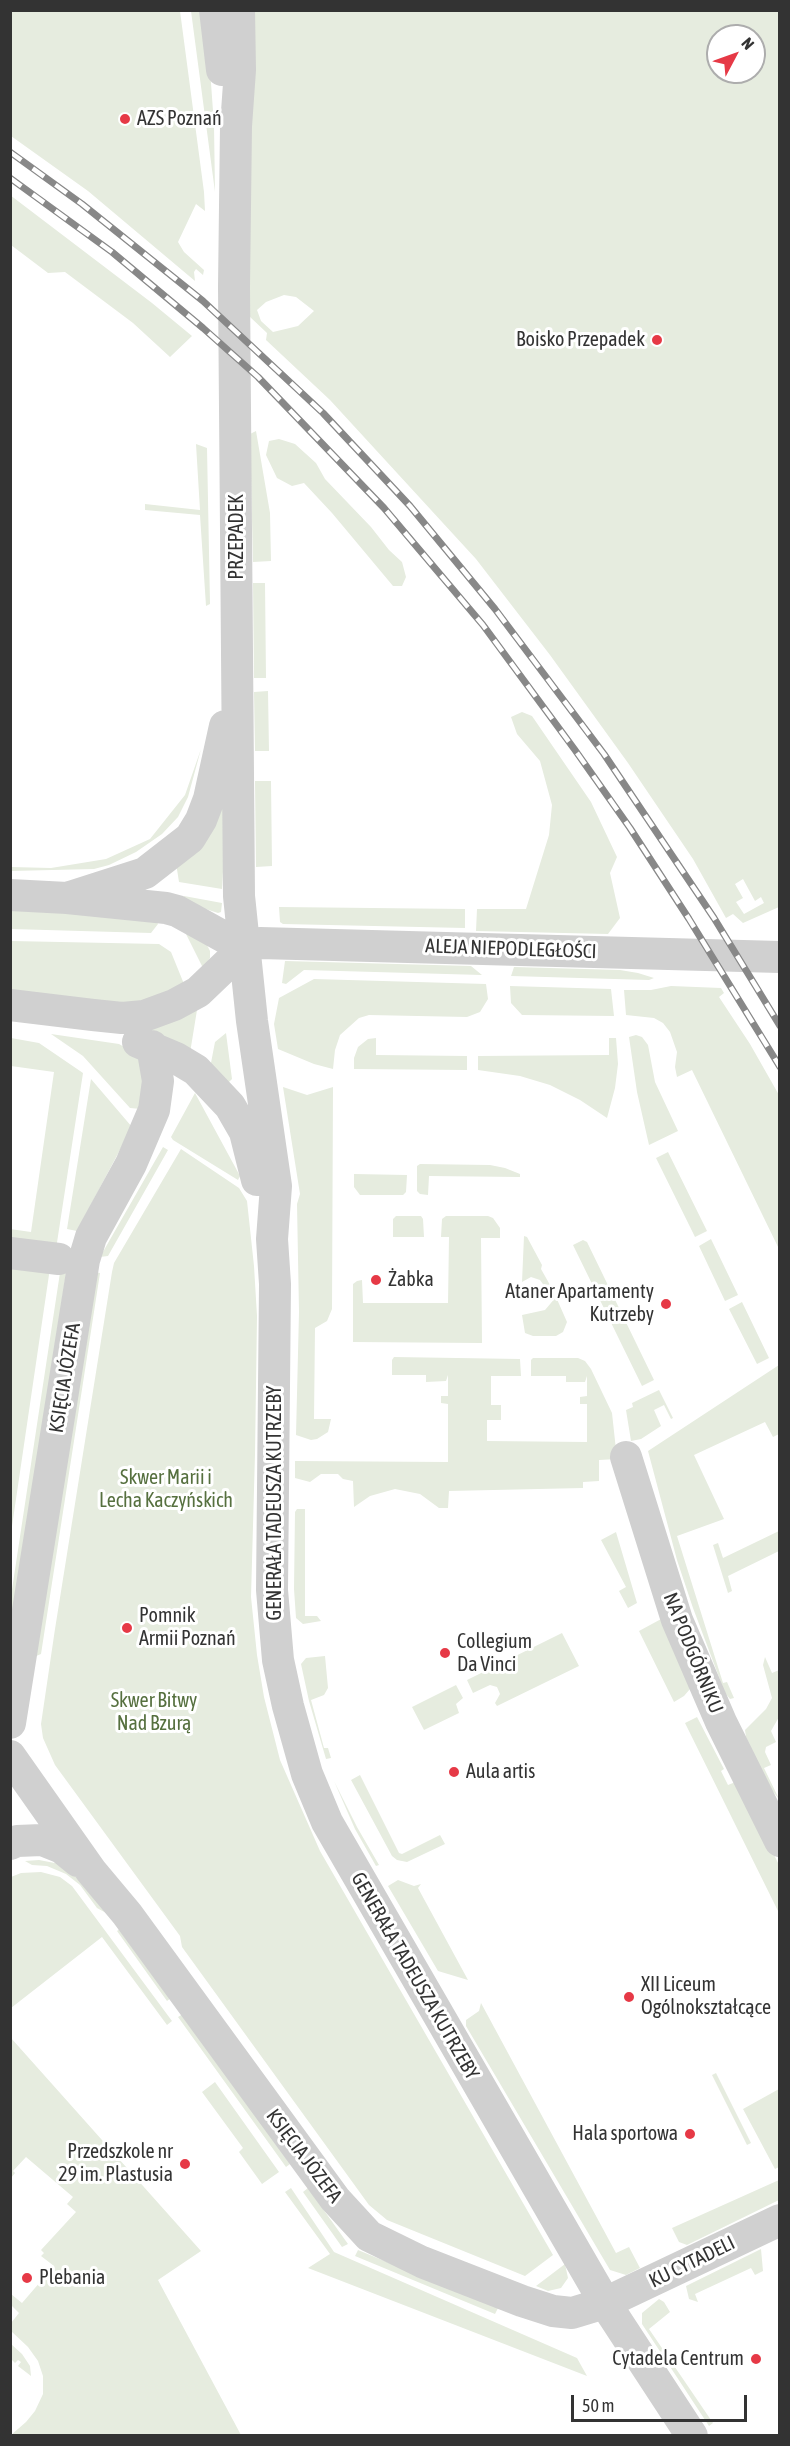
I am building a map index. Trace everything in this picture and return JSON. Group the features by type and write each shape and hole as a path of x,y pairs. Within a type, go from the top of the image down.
{"street":[{"name":"PRZEPADEK","path":"215,10 225,91 236,126"},
{"name":"PRZEPADEK","path":"239,10 240,70 236,126 234,287 239,896 244,948"},
{"path":"67,897 145,873 190,838 201,820 209,799 238,652"},
{"path":"10,895 67,897 156,906 177,911 244,948 198,992 174,1005 144,1016 122,1018 10,1005"},
{"name":"ALEJA NIEPODLEGŁOŚCI","path":"244,948 260,943 278,942 780,957"},
{"name":"GENERAŁA TADEUSZA KUTRZEBY","path":"244,948 276,1186 272,1239 275,1284 272,1590 281,1672 307,1774 342,1851 605,2303 692,2436"},
{"path":"52,1010 152,1046 196,1070 231,1106 245,1132 272,1239"},
{"name":"KSIĘCIA JÓZEFA","path":"10,1723 84,1260 91,1237 131,1164 154,1110 158,1081 152,1046"},
{"path":"10,1253 59,1259"},
{"name":"NA PODGÓRNIKU","path":"626,1457 678,1620 721,1722 780,1841"},
{"name":"KSIĘCIA JÓZEFA","path":"10,1756 91,1871 127,1914 335,2199 369,2236 422,2262 553,2312 572,2313 605,2303"},
{"name":"KSIĘCIA JÓZEFA","path":"10,1844 42,1840 62,1848 91,1871"},
{"name":"KU CYTADELI","path":"605,2303 780,2220"}],"green space":[{"path":"10,11 180,11 205,211 196,204 178,242 184,252 204,270 203,275 196,269 195,281 88,191 11,136"},
{"path":"191,11 202,11 210,69 215,192"},
{"path":"245,11 779,11 779,907 743,923 733,914 726,918 693,859 628,763 550,655 476,559 330,400 266,340 267,333 249,316","holes":["284,295 296,297 314,311 298,326 273,332 261,321 257,310 266,302","743,879 755,901 761,897 764,903 744,914 736,902 743,898 735,884"]},
{"path":"10,195 192,336 170,357 133,323 65,272 48,273 11,245"},
{"path":"256,431 270,513 271,561 253,562 250,434"},
{"path":"279,439 295,444 316,463 325,479 402,562 406,577 402,586 393,586 304,483 292,486 277,478 266,455 269,441"},
{"path":"196,444 207,448 210,604 206,606 200,515 145,510 145,504 200,510"},
{"path":"253,583 265,583 266,678 254,678"},
{"path":"268,691 269,751 255,751 254,692"},
{"path":"522,712 532,716 591,802 617,857 610,873 620,918 608,934 476,931 477,909 526,909 549,835 552,805 540,761 517,734 511,717"},
{"path":"201,749 188,797 178,817 162,834 136,852 109,865 94,869 11,871 11,867 51,868 106,859 150,839 185,795"},
{"path":"255,781 271,781 272,866 256,867"},
{"path":"222,801 227,803 222,889 179,882 176,863"},
{"path":"184,896 222,903 221,912 181,901"},
{"path":"11,907 153,913 158,924 151,933 11,929"},
{"path":"279,907 465,909 465,928 283,924 280,922"},
{"path":"180,922 206,943 210,951 210,958 203,968"},
{"path":"11,941 159,944 171,952 184,984 149,999 130,1003 110,1003 11,991"},
{"path":"285,961 471,966 482,975 304,970 286,984 282,983"},
{"path":"514,967 620,970 654,978 649,980 511,976"},
{"path":"314,979 486,984 488,999 480,1012 467,1017 369,1015 359,1018 340,1035 335,1050 333,1069 278,1049 274,1024 279,998"},
{"path":"510,986 611,989 614,1016 522,1015 511,1003"},
{"path":"671,986 721,988 724,993 719,997 750,1044 779,1095 779,1249 692,1070 677,1077 675,1067 677,1052 670,1032 663,1023 654,1018 626,1015 624,990 651,990"},
{"path":"197,1010 190,1053 151,1032 153,1028"},
{"path":"226,1033 232,1079 228,1083 210,1068 215,1042"},
{"path":"51,1034 119,1044 133,1052 143,1064 141,1109 130,1108 83,1056"},
{"path":"636,1035 642,1037 648,1045 655,1082 678,1131 649,1145 637,1092 629,1037"},
{"path":"11,1038 39,1043 83,1073 56,1249 11,1247 10,1229 31,1232 54,1072 11,1066"},
{"path":"376,1038 376,1055 467,1056 467,1070 354,1069 354,1058 358,1047 368,1039"},
{"path":"609,1038 616,1038 618,1064 615,1088 607,1118 580,1100 550,1085 520,1076 478,1070 478,1056 609,1055"},
{"path":"91,1079 132,1127 77,1231 67,1229"},
{"path":"283,1087 307,1095 333,1087 332,1309 327,1321 315,1328 314,1419 331,1419 328,1432 311,1440 296,1435 299,1312 297,1204 300,1194"},
{"path":"195,1093 240,1176 238,1180 171,1137"},
{"path":"163,1147 168,1150 108,1256 100,1257"},
{"name":"Skwer Bitwy Nad Bzurą","path":"181,1149 239,1188 247,1201 257,1316 251,1597 264,1697 280,1760 320,1851 553,2255 525,2276 387,2220 369,2205 182,1947 180,1936 55,1765 43,1738 41,1724 55,1629 114,1263"},
{"path":"668,1152 707,1231 695,1237 656,1158"},
{"path":"420,1164 490,1165 520,1174 520,1177 429,1176 428,1195 420,1194 417,1191 417,1166"},
{"path":"354,1174 407,1175 406,1192 403,1195 360,1195 354,1187"},
{"path":"396,1216 421,1216 424,1237 393,1237 393,1219"},
{"path":"446,1216 488,1216 493,1218 500,1228 500,1238 481,1238 482,1343 353,1342 353,1284 357,1281 362,1280 363,1303 448,1303 449,1237 441,1237 442,1219"},
{"path":"524,1236 527,1237 542,1265 541,1269 550,1285 545,1287 540,1280 531,1277 522,1282"},
{"path":"711,1239 738,1295 725,1301 699,1246"},
{"path":"583,1240 587,1242 654,1380 642,1386 573,1245"},
{"path":"11,1258 50,1268 11,1533"},
{"path":"61,1266 67,1267 11,1632 11,1596"},
{"path":"94,1272 100,1273 41,1654 34,1657"},
{"path":"556,1297 567,1322 563,1332 556,1336 533,1336 525,1333 522,1315 545,1310"},
{"path":"742,1302 769,1358 757,1364 729,1309"},
{"path":"394,1357 520,1359 521,1376 491,1376 491,1405 501,1405 501,1420 487,1420 487,1441 587,1442 587,1404 580,1404 580,1397 587,1396 587,1376 585,1382 566,1382 566,1376 531,1376 533,1358 578,1358 585,1361 612,1413 617,1459 599,1460 599,1481 583,1482 583,1488 449,1491 448,1508 439,1508 420,1494 395,1489 370,1496 354,1507 353,1481 343,1479 338,1474 321,1474 310,1482 295,1478 295,1461 448,1462 448,1404 441,1403 441,1396 448,1396 448,1375 446,1381 426,1382 426,1375 392,1375"},
{"path":"779,1365 779,1434 773,1437 765,1422 694,1455 724,1519 677,1536 723,1683 727,1682 734,1698 730,1699 725,1693 677,1560 648,1451"},
{"path":"659,1390 673,1418 671,1419 664,1405 654,1410 661,1426 641,1439 631,1441 626,1410 633,1407 632,1403"},
{"path":"297,1509 305,1509 305,1616 317,1616 321,1621 303,1624 296,1618 294,1589 295,1512"},
{"path":"779,1531 779,1551 728,1576 732,1591 728,1593 713,1545 718,1543 723,1558"},
{"path":"616,1532 637,1603 628,1608 619,1591 626,1587 601,1540"},
{"path":"663,1618 690,1689 674,1702 639,1631"},
{"path":"562,1633 579,1666 497,1706 495,1703 500,1694 497,1687 490,1685 473,1693 467,1680"},
{"path":"325,1656 328,1688 324,1695 311,1700 324,1748 328,1748 331,1758 326,1759 301,1664 306,1658"},
{"path":"765,1657 772,1673 779,1670 779,1717 771,1731 776,1742 766,1747 765,1752 771,1765 764,1768 779,1799 770,1788 746,1737 745,1730 766,1709 772,1698 763,1665"},
{"path":"456,1685 463,1698 456,1704 459,1713 424,1730 412,1707"},
{"path":"697,1717 724,1769 721,1771 728,1785 738,1781 779,1865 779,1913 685,1723"},
{"path":"360,1775 399,1853 402,1854 440,1835 445,1844 407,1862 397,1860 392,1856 351,1780"},
{"path":"334,1781 379,1865 376,1866 355,1829"},
{"path":"39,1860 60,1864 77,1874 108,1914 97,1908 80,1885 66,1874 47,1866 32,1865 25,1861"},
{"path":"41,1872 60,1877 72,1886 172,2021 167,2025 102,1937 11,2008 11,1877 21,1873"},
{"path":"398,1880 414,1886 421,1884 418,1888 468,1980 438,1971 388,1886"},
{"path":"121,1928 171,1998 167,2001 117,1931"},
{"path":"481,2003 616,2253 629,2247 640,2268 626,2275 610,2270 466,2026 466,2020 479,2011"},
{"path":"183,2014 290,2164 286,2167 178,2017"},
{"path":"11,2038 201,2251 158,2280 241,2435 11,2435 35,2411 43,2394 43,2376 38,2361 28,2347 11,2331 11,2323 19,2313 11,2305 11,2294 22,2303 54,2266 41,2256 44,2253 41,2250 76,2212 67,2204 73,2197 26,2157 13,2171 15,2173 11,2178"},
{"path":"716,2073 751,2143 747,2145 712,2075"},
{"path":"215,2082 279,2172 262,2184 239,2152 243,2148 202,2092"},
{"path":"779,2089 779,2167 775,2169 743,2109"},
{"path":"779,2180 779,2200 687,2245 679,2242 672,2228"},
{"path":"291,2188 334,2252 577,2358 587,2376 308,2268 330,2254 285,2192"},
{"path":"308,2188 348,2244 342,2247 303,2192"},
{"path":"761,2249 763,2271 755,2275 751,2268 695,2294 698,2302 689,2299 686,2286"},
{"path":"358,2250 498,2308 495,2314 355,2256"},
{"path":"565,2264 568,2278 561,2288 548,2291 536,2286"},
{"path":"659,2299 664,2302 670,2312 649,2329 713,2423 709,2426 642,2324 642,2313"},
{"path":"11,2344 30,2366 31,2376 18,2366 21,2362 18,2360 15,2363 11,2359"}],"railway":[{"path":"10,152 82,204 203,301 323,413 410,506 495,609 604,754 714,918 780,1026"},
{"path":"10,178 112,252 203,328 258,377 384,508 483,625 575,750 630,828 689,919 780,1067"}],"place":[{"name":"AZS Poznań","path":"125,119"},
{"name":"Boisko Przepadek","path":"657,340"},
{"name":"Żabka","path":"376,1280"},
{"name":"Ataner Apartamenty Kutrzeby","path":"666,1304"},
{"name":"Pomnik Armii Poznań","path":"127,1628"},
{"name":"Collegium Da Vinci","path":"445,1653"},
{"name":"Aula artis","path":"454,1772"},
{"name":"XII Liceum Ogólnokształcące","path":"629,1997"},
{"name":"Hala sportowa","path":"690,2134"},
{"name":"Przedszkole nr 29 im. Plastusia","path":"185,2164"},
{"name":"Plebania","path":"27,2278"},
{"name":"Cytadela Centrum","path":"756,2359"}],"park label":[{"name":"Skwer Marii i Lecha Kaczyńskich","path":"166,1490"}]}
